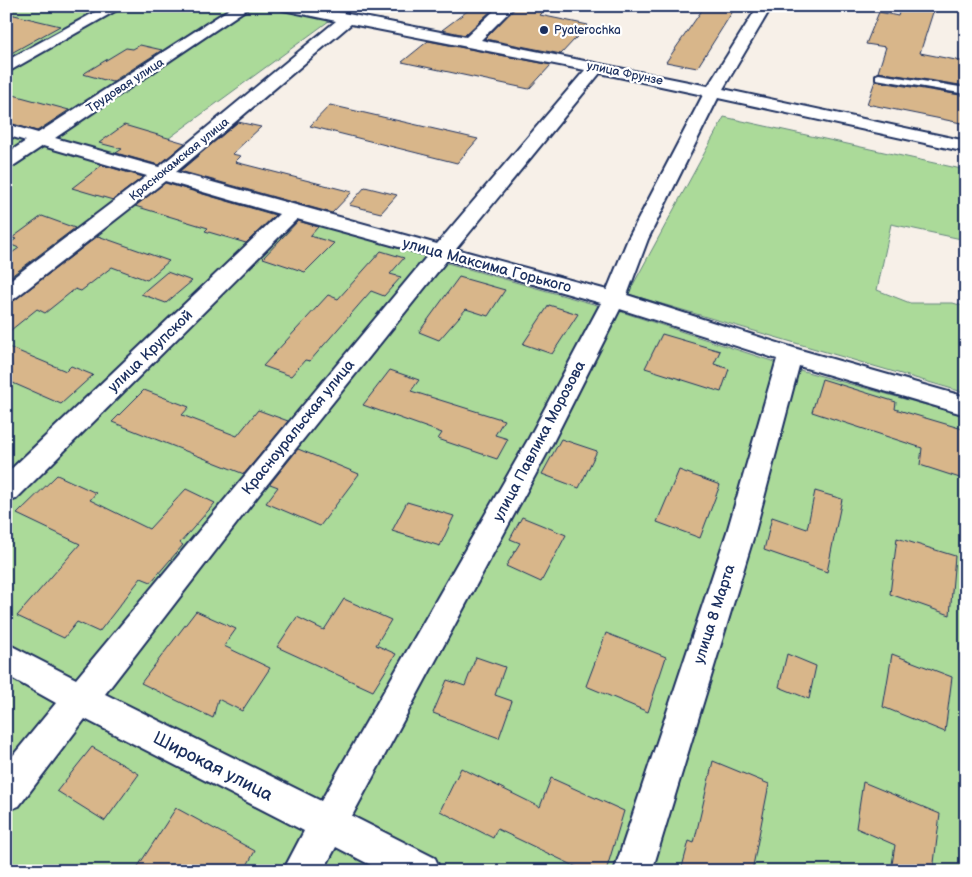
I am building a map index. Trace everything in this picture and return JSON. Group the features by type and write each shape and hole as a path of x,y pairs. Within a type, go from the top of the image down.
{"street":[{"path":"6,68 117,6"},
{"name":"Трудовая улица","path":"6,162 244,6"},
{"name":"улица Фрунзе","path":"283,6 361,17 470,43 596,67 966,147"},
{"path":"470,43 508,6"},
{"name":"улица Павлика Морозова","path":"302,871 539,444 614,299 638,240 712,92 765,6"},
{"name":"Краснокамская улица","path":"6,294 361,17"},
{"name":"Красноуральская улица","path":"6,793 207,537 441,252 546,131 596,67"},
{"name":"улица Максима Горького","path":"6,129 294,212 614,299 790,355 966,406"},
{"name":"улица Крупской","path":"6,491 294,212"},
{"name":"улица 8 Марта","path":"632,871 741,532 790,355"},
{"name":"Широкая улица","path":"6,658 80,699 422,871"}],"lane":[{"path":"879,77 966,91"}],"green space":[{"path":"6,6 277,6 333,18 146,155 153,174 447,263 622,312 796,369 966,416 966,871 6,871"},
{"path":"724,117 966,170 966,240 891,224 877,290 910,303 953,303 966,307 966,393 628,294"}],"building":[{"path":"474,6 496,6 465,35 442,30"},
{"path":"517,6 549,6 540,15 588,25 561,54 485,39"},
{"path":"705,6 733,11 697,68 666,62"},
{"path":"901,6 935,6 920,53 966,62 966,86 878,72 886,47 866,44 879,12 898,16"},
{"path":"6,13 60,26 6,56"},
{"path":"428,41 551,65 529,89 402,62"},
{"path":"140,45 162,50 112,82 83,74 126,48 133,49"},
{"path":"875,81 966,96 966,124 867,104"},
{"path":"6,93 69,110 37,131 6,122"},
{"path":"330,105 478,139 457,163 310,126"},
{"path":"238,122 261,127 232,154 241,156 235,162 352,192 332,213 180,171"},
{"path":"124,125 185,143 159,165 116,153 122,149 99,143"},
{"path":"102,165 143,177 113,200 72,188"},
{"path":"165,183 275,215 246,243 205,231 208,228 135,206"},
{"path":"365,187 397,195 381,213 349,205"},
{"path":"42,216 75,228 6,280 6,257 19,248 9,244 16,239 12,238"},
{"path":"298,221 318,227 310,236 334,243 305,272 263,258"},
{"path":"98,236 169,261 147,280 112,267 81,291 75,289 45,313 37,309 6,334 6,303 15,300"},
{"path":"381,251 404,258 390,274 401,277 384,296 371,291 310,361 305,360 291,376 263,366 328,295 338,299"},
{"path":"167,272 192,281 166,303 141,294"},
{"path":"459,277 505,290 488,316 466,309 439,340 419,332"},
{"path":"549,305 578,314 552,354 523,344"},
{"path":"662,334 720,351 714,364 729,369 721,392 645,368"},
{"path":"6,346 66,371 71,366 93,375 61,404 6,380"},
{"path":"390,370 419,380 411,391 504,420 495,435 508,439 497,459 438,439 442,433 363,405"},
{"path":"822,379 896,402 895,409 966,430 966,480 920,465 922,448 812,412"},
{"path":"144,390 189,407 182,415 237,436 258,410 288,421 244,474 112,422"},
{"path":"561,439 597,451 579,488 542,474"},
{"path":"298,449 359,474 320,526 266,503 278,487 270,484"},
{"path":"679,470 720,485 700,538 657,522"},
{"path":"57,475 96,493 90,500 149,529 186,489 215,503 180,543 183,545 151,582 141,578 99,632 77,622 64,638 17,616 80,544 17,514"},
{"path":"815,491 842,499 827,572 764,550 772,517 807,529"},
{"path":"407,502 454,516 440,546 392,531"},
{"path":"522,517 566,535 541,582 506,566 520,543 510,539"},
{"path":"897,538 955,556 950,615 890,594"},
{"path":"344,599 391,620 376,645 396,654 373,691 277,647 297,617 324,630"},
{"path":"196,611 236,629 224,646 270,668 242,711 218,699 213,718 141,683"},
{"path":"606,633 666,657 648,712 586,686"},
{"path":"787,654 816,666 809,699 779,687"},
{"path":"892,654 952,677 945,732 883,707"},
{"path":"476,657 505,667 495,695 512,701 499,738 433,713 447,680 465,686"},
{"path":"92,747 139,774 105,821 57,791"},
{"path":"713,761 769,784 752,871 681,871 689,841 694,843"},
{"path":"461,768 540,807 551,778 624,811 606,871 585,871 497,829 493,838 440,811"},
{"path":"863,782 940,814 933,871 891,871 895,845 856,828"},
{"path":"176,808 255,851 244,871 135,871"}],"place":[{"name":"Pyaterochka","path":"544,30"}]}
